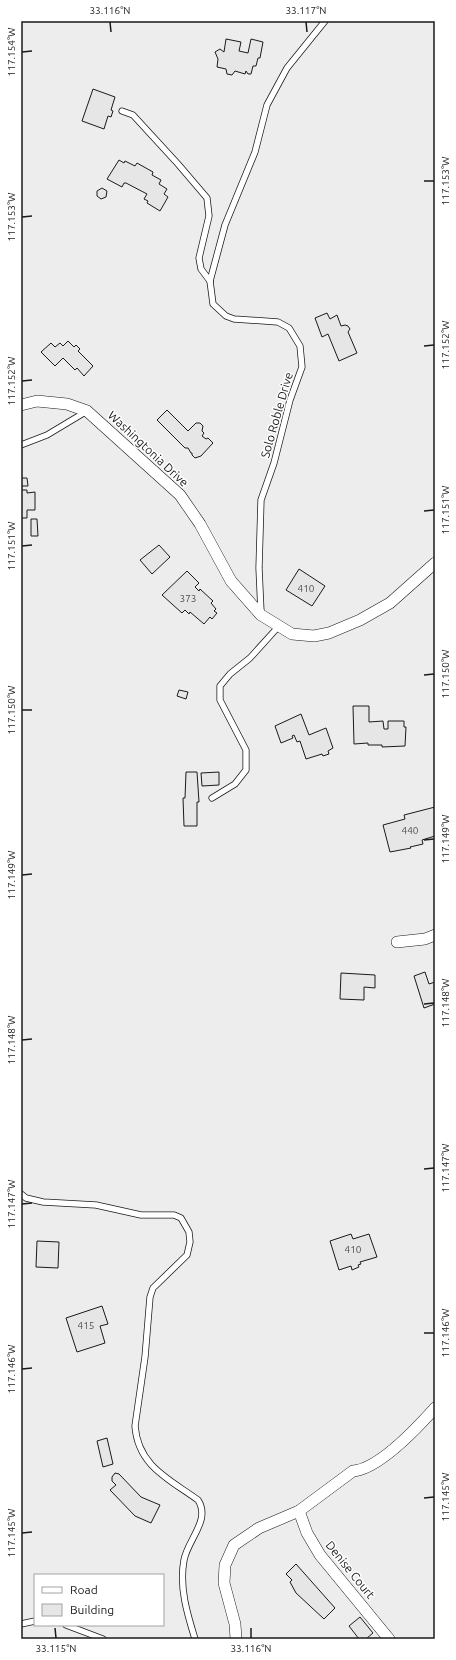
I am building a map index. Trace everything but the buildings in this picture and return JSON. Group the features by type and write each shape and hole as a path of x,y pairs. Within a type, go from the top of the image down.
{"street":[{"name":"Washingtonia Drive","path":"21,404 38,401 67,404 87,411 180,495 200,524 231,581 261,615 292,634 314,636 329,633 360,620 390,603 435,563"},
{"path":"397,942 425,939 435,935"},
{"path":"236,1639 235,1624 224,1583 225,1565 234,1545 259,1528 299,1511 353,1471 361,1470 386,1454 415,1430 435,1408"},
{"name":"Denise Court","path":"299,1511 307,1533 320,1555 390,1639"}],"lane":[{"name":"Solo Roble Drive","path":"261,615 259,568 261,500 274,463 290,400 302,367 300,346 289,328 278,322 234,319 226,316 213,304 210,280 225,225 255,152 267,105 287,68 325,21"},
{"path":"122,111 133,115 207,198 209,216 199,258 201,269 210,280"},
{"path":"21,446 47,435 87,411"},
{"path":"212,798 235,784 246,770 246,750 220,700 220,686 230,674 250,658 279,626"},
{"path":"21,1194 26,1198 43,1202 96,1205 142,1214 174,1215 181,1218 189,1232 190,1242 187,1254 153,1288 150,1297 145,1357 135,1426 136,1437 142,1454 154,1470 198,1500 202,1506 202,1522 186,1553 182,1581 195,1639"},
{"path":"21,1624 34,1620"},
{"path":"69,1626 103,1639"}],"shaded area":[{"path":"21,21 435,21 435,1639 21,1639"}]}
